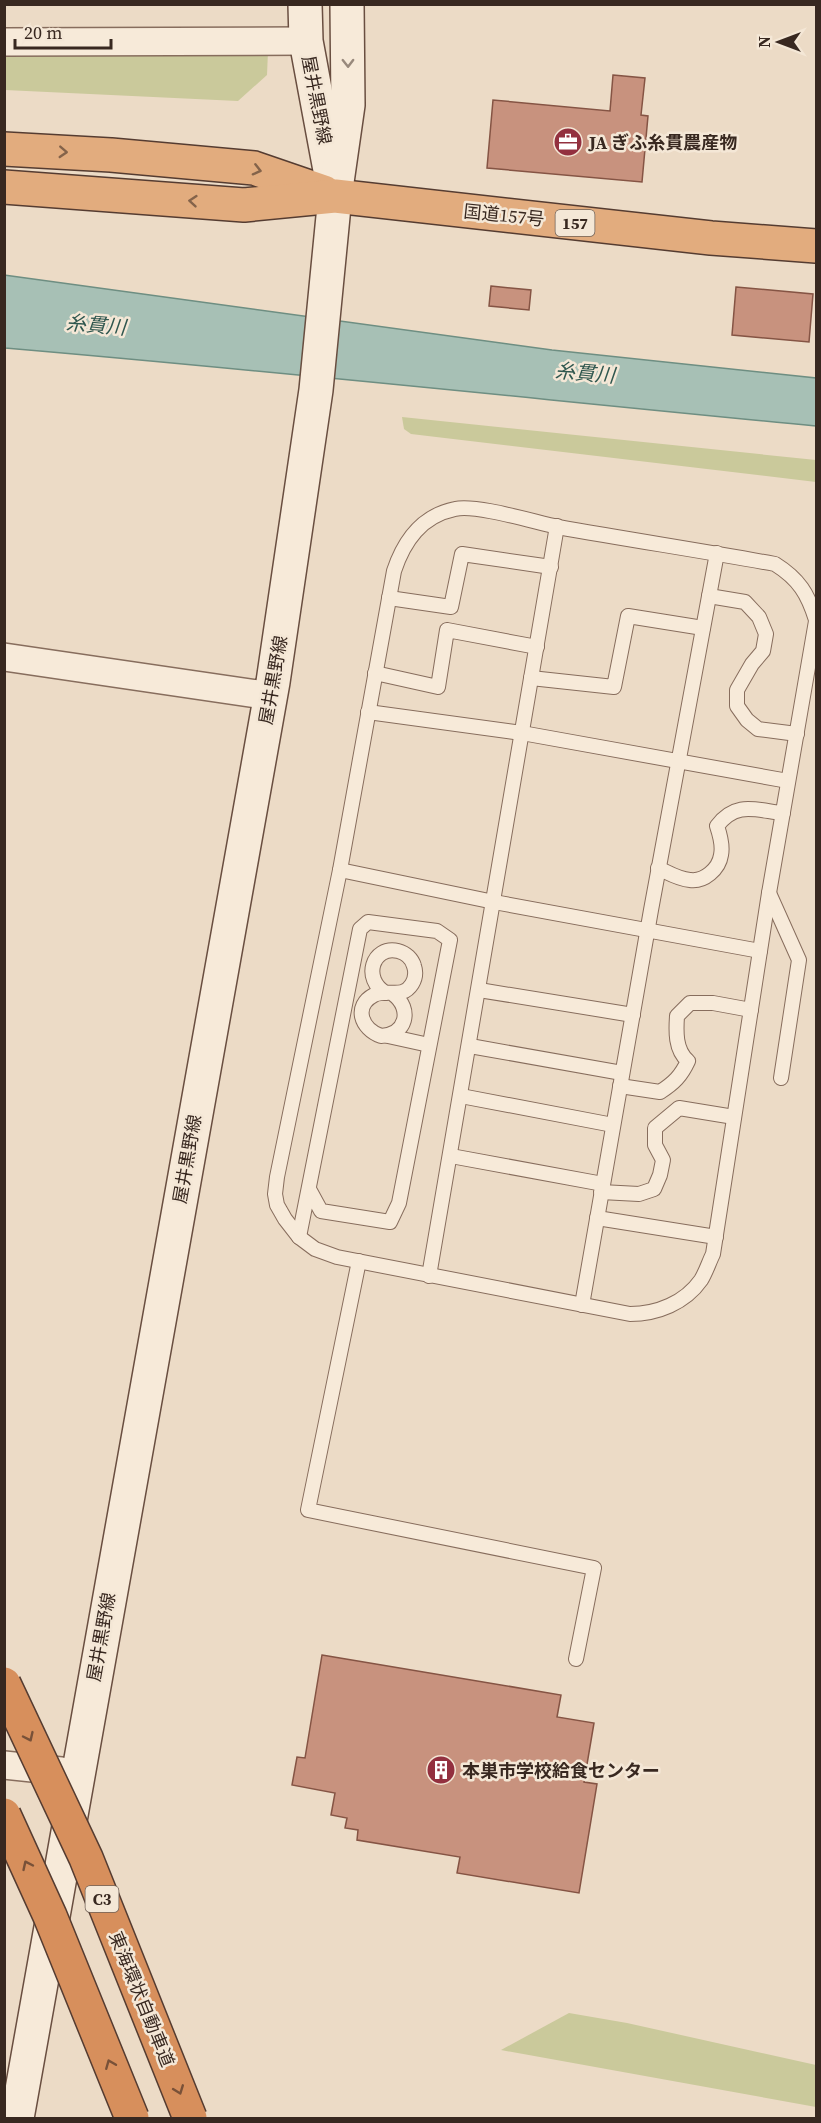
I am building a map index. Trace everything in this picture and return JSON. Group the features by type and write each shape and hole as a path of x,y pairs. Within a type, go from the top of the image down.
{"highway":[{"name":"国道157号","path":"4,149 111,155 254,168 335,196"},
{"name":"国道157号","path":"4,187 244,205 335,196 711,238 816,246"},
{"name":"東海環状自動車道","path":"4,1684 86,1858 190,2118"},
{"path":"4,1815 50,1916 132,2118"}],"main road":[{"name":"屋井黒野線","path":"305,4 306,41 335,196"},
{"name":"屋井黒野線","path":"17,2118 271,696 316,390 335,196 348,105 347,4"}],"street":[{"path":"4,42 306,41"},
{"path":"4,657 271,696"},
{"path":"4,1765 77,1772"}],"lane":[{"path":"456,508 475,509 557,526 717,553 775,564 784,570 794,577 801,587 811,605 816,621 768,893 716,1237 713,1254 701,1280 682,1298 665,1309 647,1314 630,1314 429,1276 337,1257 315,1249 299,1237 277,1205 275,1194 340,870 394,571 401,550 410,536 437,515 456,508"},
{"path":"429,1276 557,526"},
{"path":"582,1305 658,867 717,553"},
{"path":"389,598 451,607 462,554 550,567"},
{"path":"709,597 745,602 759,617 766,634 763,651 752,664 737,690 737,706 747,720 758,729 796,734"},
{"path":"531,678 614,687 628,616 703,628"},
{"path":"375,673 438,687 447,630 537,647"},
{"path":"369,712 522,733 788,781"},
{"path":"658,867 678,878 693,881 706,877 716,868 721,855 717,826 724,817 732,811 746,809 783,813"},
{"path":"340,870 647,932 759,951"},
{"path":"768,893 799,960 781,1078"},
{"path":"299,1237 360,929 368,922 437,931 450,940 399,1203 390,1222 321,1211 309,1189"},
{"path":"398,951 403,927"},
{"path":"388,1036 400,1029 405,1017 402,1004 389,994 375,984 372,970 378,957 384,953 398,951 410,958 416,971 414,979 407,990 389,994 379,993 372,996 363,1008 362,1016 368,1029 381,1036 429,1045"},
{"path":"479,990 633,1015"},
{"path":"470,1046 621,1080 660,1092 675,1082 683,1073 688,1061 683,1057 675,1035 677,1016 690,1003 714,1003 751,1010"},
{"path":"460,1096 614,1125"},
{"path":"450,1156 639,1194 654,1189 660,1175 663,1160 655,1145 655,1128 679,1108 734,1117"},
{"path":"597,1218 716,1237"},
{"path":"360,1261 308,1510 594,1568 576,1659"}],"green space":[{"path":"268,51 267,75 238,101 5,90 5,54"},
{"path":"402,417 816,460 816,482 411,434 404,429"},
{"path":"569,2013 627,2023 816,2065 816,2107 501,2050"}],"water":[{"name":"糸貫川","path":"4,275 552,350 816,378 816,426 5,348"}],"building":[{"name":"JA ぎふ糸貫農産物","path":"613,75 645,78 641,115 648,116 642,182 487,168 493,100 610,111"},
{"path":"491,286 531,290 529,310 489,306"},
{"path":"736,287 813,294 809,342 732,335"},
{"name":"本巣市学校給食センター","path":"322,1655 561,1695 557,1717 594,1723 584,1782 597,1784 579,1893 457,1873 460,1857 357,1840 358,1830 345,1828 347,1818 331,1815 335,1793 292,1785 297,1757 305,1758"}],"place":[{"name":"JA ぎふ糸貫農産物","path":"568,142"},
{"name":"本巣市学校給食センター","path":"441,1770"}]}
